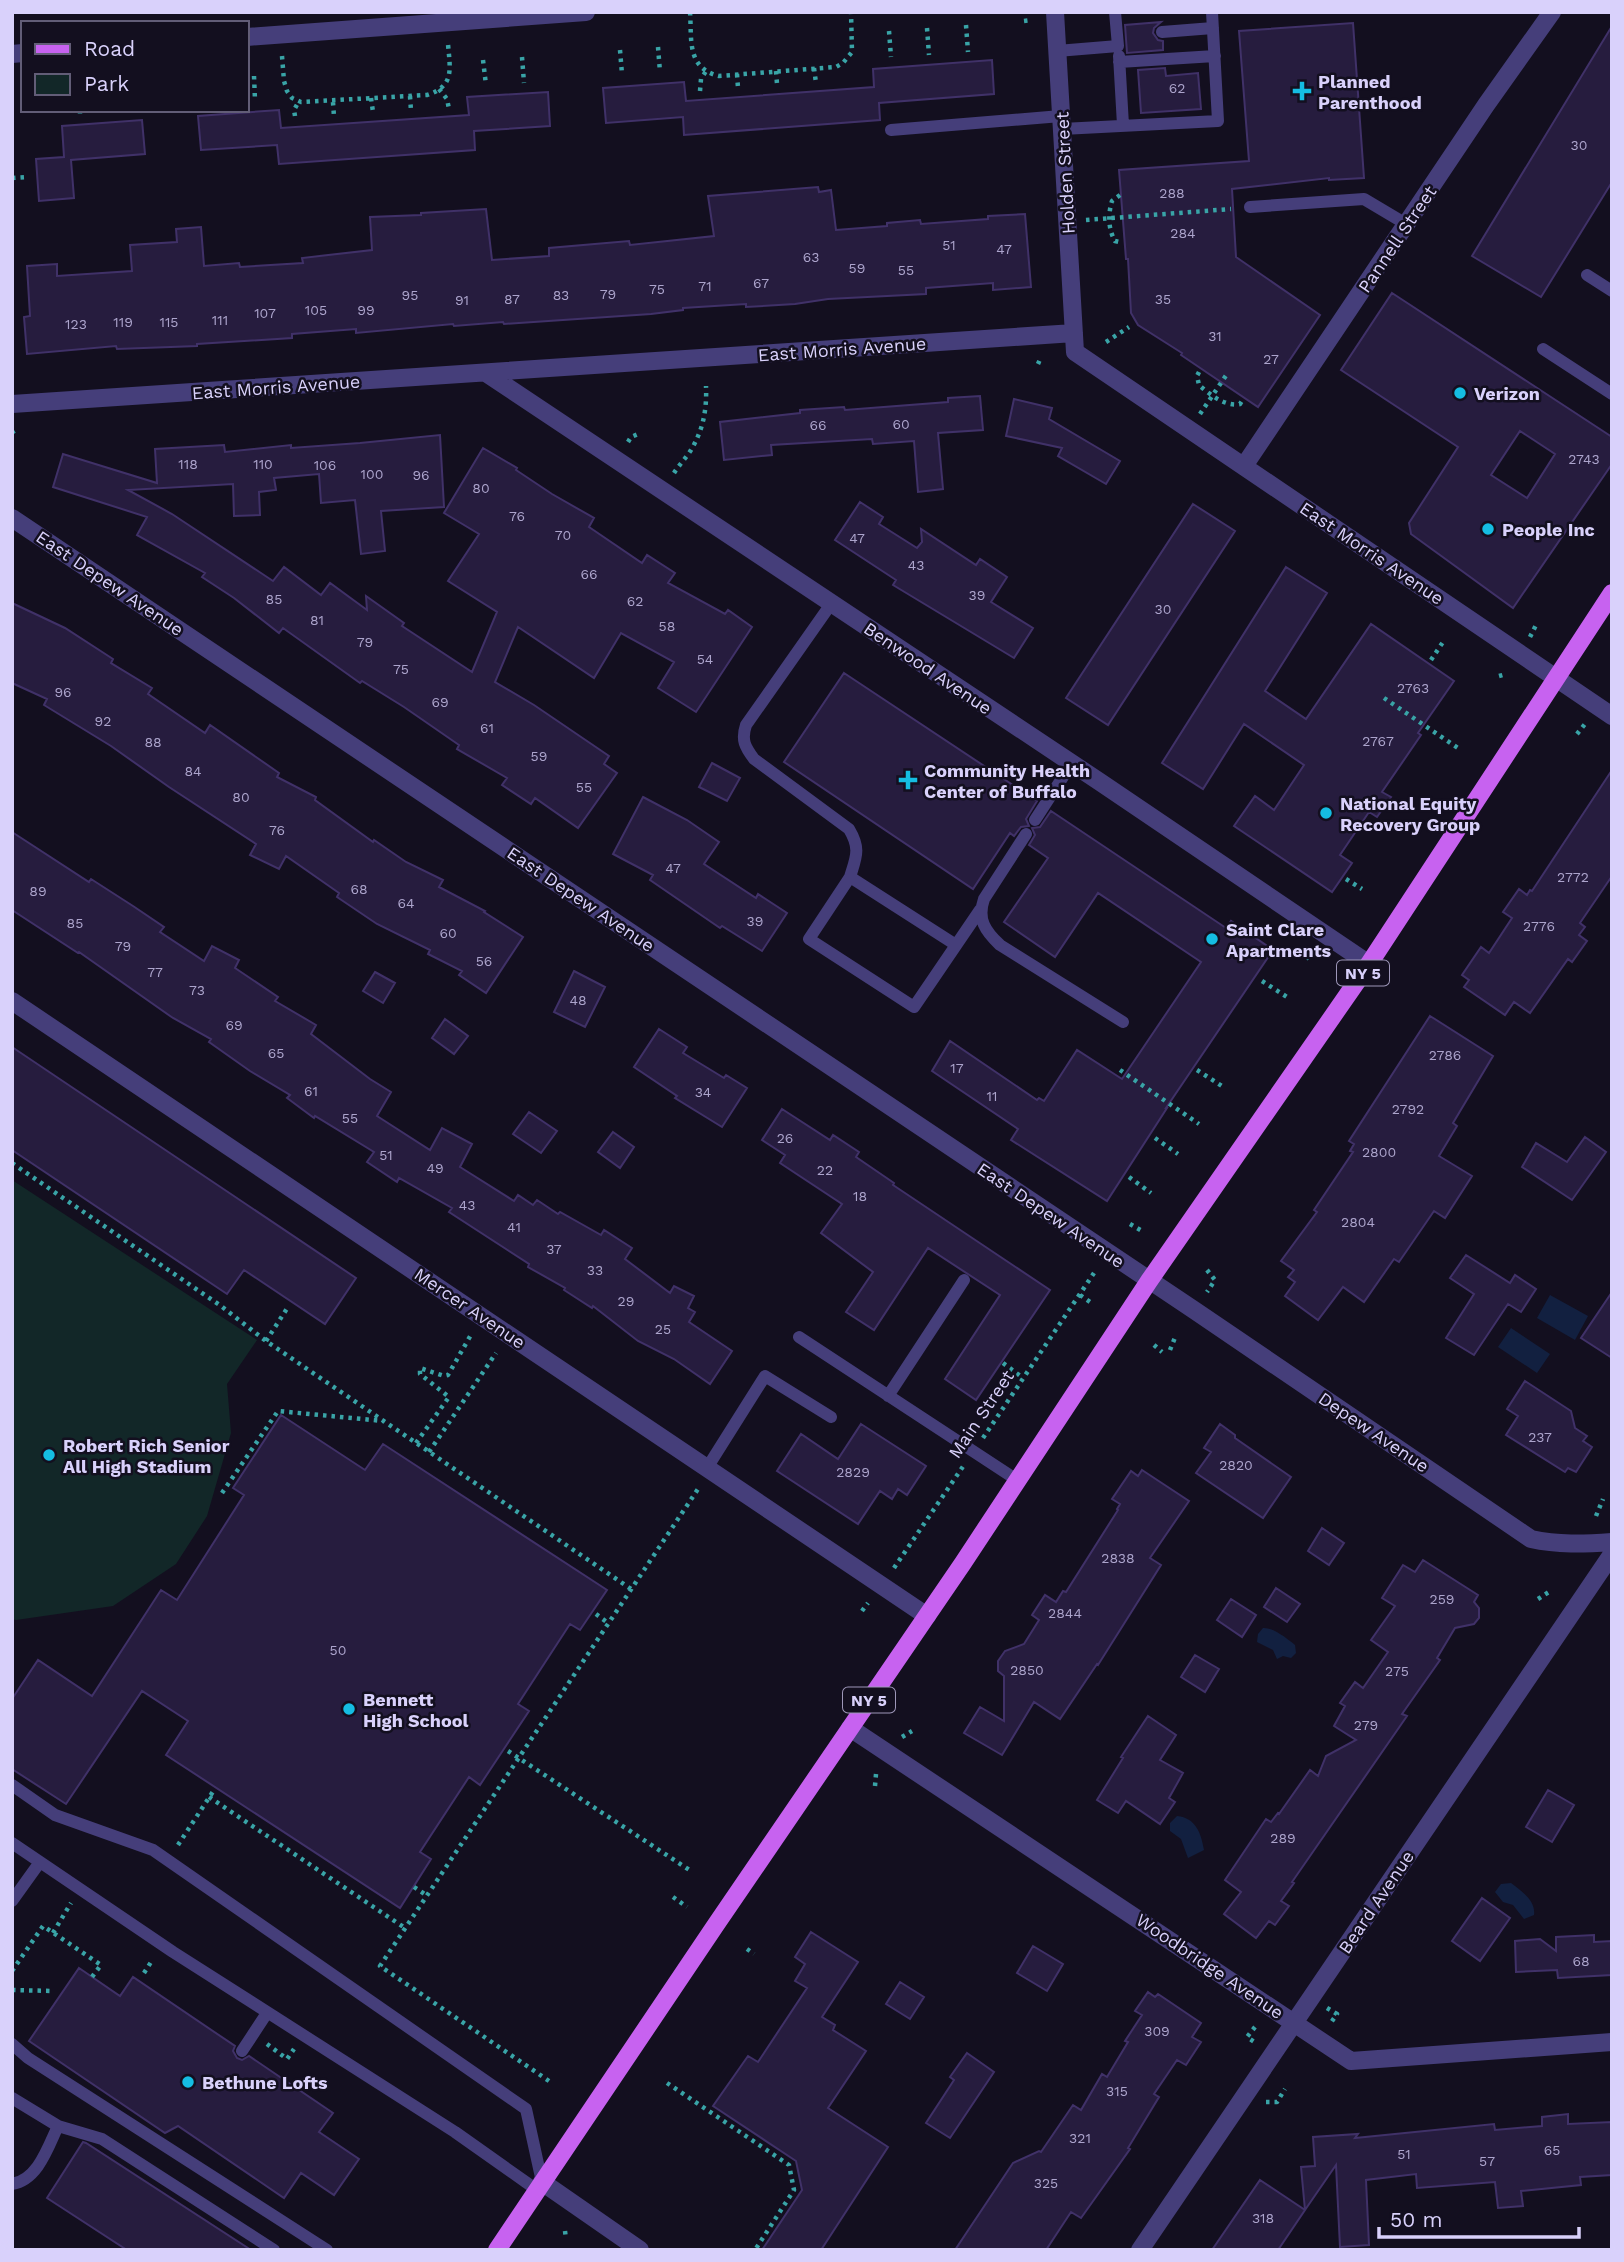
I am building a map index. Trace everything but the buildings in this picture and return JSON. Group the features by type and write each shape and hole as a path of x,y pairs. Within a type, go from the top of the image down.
{"main road":[{"name":"NY 5","path":"496,2250 927,1616 1149,1281 1369,964 1612,593"}],"street":[{"path":"248,37 586,12"},
{"name":"Holden Street","path":"1055,12 1074,333"},
{"name":"Pannell Street","path":"1244,466 1552,12"},
{"name":"East Morris Avenue","path":"12,404 1074,333 1075,352 1612,716"},
{"name":"Benwood Avenue","path":"486,373 1369,964"},
{"name":"East Depew Avenue","path":"12,518 1149,1281"},
{"name":"Mercer Avenue","path":"12,1001 927,1616"},
{"name":"Depew Avenue","path":"1149,1281 1531,1539 1579,1544 1612,1542"},
{"name":"Beard Avenue","path":"1140,2250 1612,1554"},
{"name":"Woodbridge Avenue","path":"850,1728 1351,2061 1612,2042"},
{"path":"539,2186 639,2250"}],"lane":[{"path":"1115,12 1120,38 1123,125"},
{"path":"891,130 1062,122 1123,125 1218,121 1212,12"},
{"path":"1162,32 1213,28"},
{"path":"1057,51 1120,38"},
{"path":"1119,62 1215,56"},
{"path":"1250,207 1364,199 1406,225"},
{"path":"1587,275 1612,291"},
{"path":"1543,349 1612,394"},
{"path":"831,604 746,725 743,736 745,747 754,759 849,829 857,842 857,855 850,877 809,939 914,1007 981,910"},
{"path":"1035,820 1072,763"},
{"path":"1026,834 984,899 982,923 1000,945 1123,1022"},
{"path":"850,877 956,945"},
{"path":"888,1396 964,1280"},
{"path":"799,1337 1017,1480"},
{"path":"707,1468 765,1376 831,1417"},
{"path":"12,1785 55,1815 153,1850 526,2109 539,2186"},
{"path":"12,1843 267,2013 539,2186"},
{"path":"12,1901 40,1862"},
{"path":"242,2051 267,2013"},
{"path":"12,2044 25,2056 327,2250"},
{"path":"12,2098 58,2126 102,2139 274,2250"},
{"path":"12,2184 21,2183 35,2170 58,2126"}],"path":[{"path":"690,12 696,62 706,71 719,76 836,67 848,60 852,52 851,12"},
{"path":"1024,21 1032,20"},
{"path":"966,25 968,52"},
{"path":"927,28 929,55"},
{"path":"889,31 891,58"},
{"path":"658,47 660,72"},
{"path":"282,61 287,91 299,101 333,102 427,94 439,89 448,79 448,49"},
{"path":"620,50 622,74"},
{"path":"522,57 524,83"},
{"path":"483,60 486,85"},
{"path":"814,68 816,83"},
{"path":"700,91 701,79 706,71"},
{"path":"776,71 777,84"},
{"path":"737,74 738,88"},
{"path":"254,76 256,100"},
{"path":"439,89 447,99 449,109"},
{"path":"410,96 411,111"},
{"path":"371,99 373,112"},
{"path":"295,116 294,110 299,101"},
{"path":"333,102 334,117"},
{"path":"12,178 27,177"},
{"path":"1120,195 1112,201 1109,219 1112,238 1115,242 1123,243"},
{"path":"1086,220 1215,210"},
{"path":"1106,342 1129,327"},
{"path":"1038,364 1041,357"},
{"path":"1199,372 1199,385 1213,396 1232,405 1242,401"},
{"path":"1197,418 1227,374"},
{"path":"677,468 691,450 701,430 707,407 706,387"},
{"path":"631,437 638,434"},
{"path":"1530,639 1536,625"},
{"path":"1431,660 1445,639"},
{"path":"1499,676 1506,674"},
{"path":"1384,698 1458,748"},
{"path":"1577,734 1586,724"},
{"path":"1346,879 1362,889"},
{"path":"1306,959 1312,953"},
{"path":"1262,981 1287,997"},
{"path":"1120,1070 1199,1124"},
{"path":"1197,1070 1225,1088"},
{"path":"1155,1138 1178,1154"},
{"path":"12,1163 266,1341 631,1589"},
{"path":"1129,1177 1152,1193"},
{"path":"1130,1224 1142,1231"},
{"path":"1206,1293 1215,1280 1207,1270"},
{"name":"Main Street","path":"896,1564 1094,1273"},
{"path":"1080,1295 1093,1304"},
{"path":"266,1341 288,1307"},
{"path":"416,1443 449,1397 420,1374 420,1368 448,1375 470,1335"},
{"path":"1170,1350 1176,1335"},
{"path":"1154,1345 1163,1352"},
{"path":"429,1452 496,1352"},
{"path":"1003,1363 1023,1378"},
{"path":"222,1493 278,1411 384,1421"},
{"path":"550,2081 380,1966 699,1488"},
{"path":"1595,1516 1603,1499"},
{"path":"1538,1599 1552,1590"},
{"path":"863,1611 868,1603"},
{"path":"596,1614 608,1623"},
{"path":"902,1737 912,1731"},
{"path":"508,1751 691,1871"},
{"path":"874,1786 876,1774"},
{"path":"169,1861 214,1790"},
{"path":"209,1797 405,1928"},
{"path":"414,1887 426,1895"},
{"path":"673,1897 687,1907"},
{"path":"53,1933 73,1900"},
{"path":"12,1971 43,1926 100,1965 92,1977"},
{"path":"747,1949 754,1954"},
{"path":"144,1973 149,1965"},
{"path":"12,1990 54,1992"},
{"path":"1255,2026 1247,2037 1257,2043"},
{"path":"266,2044 287,2059 293,2049"},
{"path":"667,2083 789,2165 794,2190 755,2250"},
{"path":"1277,2102 1285,2090"},
{"path":"565,2231 566,2239"}],"green space":[{"path":"12,1180 257,1340 227,1384 231,1433 207,1516 176,1564 113,1606 16,1620 12,1619"}],"water":[{"path":"1550,1295 1588,1316 1575,1340 1537,1318"},
{"path":"1511,1328 1550,1354 1537,1373 1498,1347"},
{"path":"1263,1628 1275,1631 1295,1645 1296,1653 1291,1658 1283,1656 1277,1659 1273,1650 1257,1642 1258,1634"},
{"path":"1177,1816 1193,1823 1203,1844 1204,1850 1188,1858 1181,1839 1170,1831 1170,1823"},
{"path":"1511,1883 1530,1900 1534,1915 1524,1919 1513,1905 1503,1902 1495,1892 1501,1884"}],"place":[{"name":"Planned Parenthood","path":"1302,91"},
{"name":"Verizon","path":"1460,393"},
{"name":"People Inc","path":"1488,529"},
{"name":"Community Health Center of Buffalo","path":"908,780"},
{"name":"National Equity Recovery Group","path":"1326,813"},
{"name":"Saint Clare Apartments","path":"1212,939"},
{"name":"Robert Rich Senior All High Stadium","path":"49,1455"},
{"name":"Bennett High School","path":"349,1709"},
{"name":"Bethune Lofts","path":"188,2082"}]}
